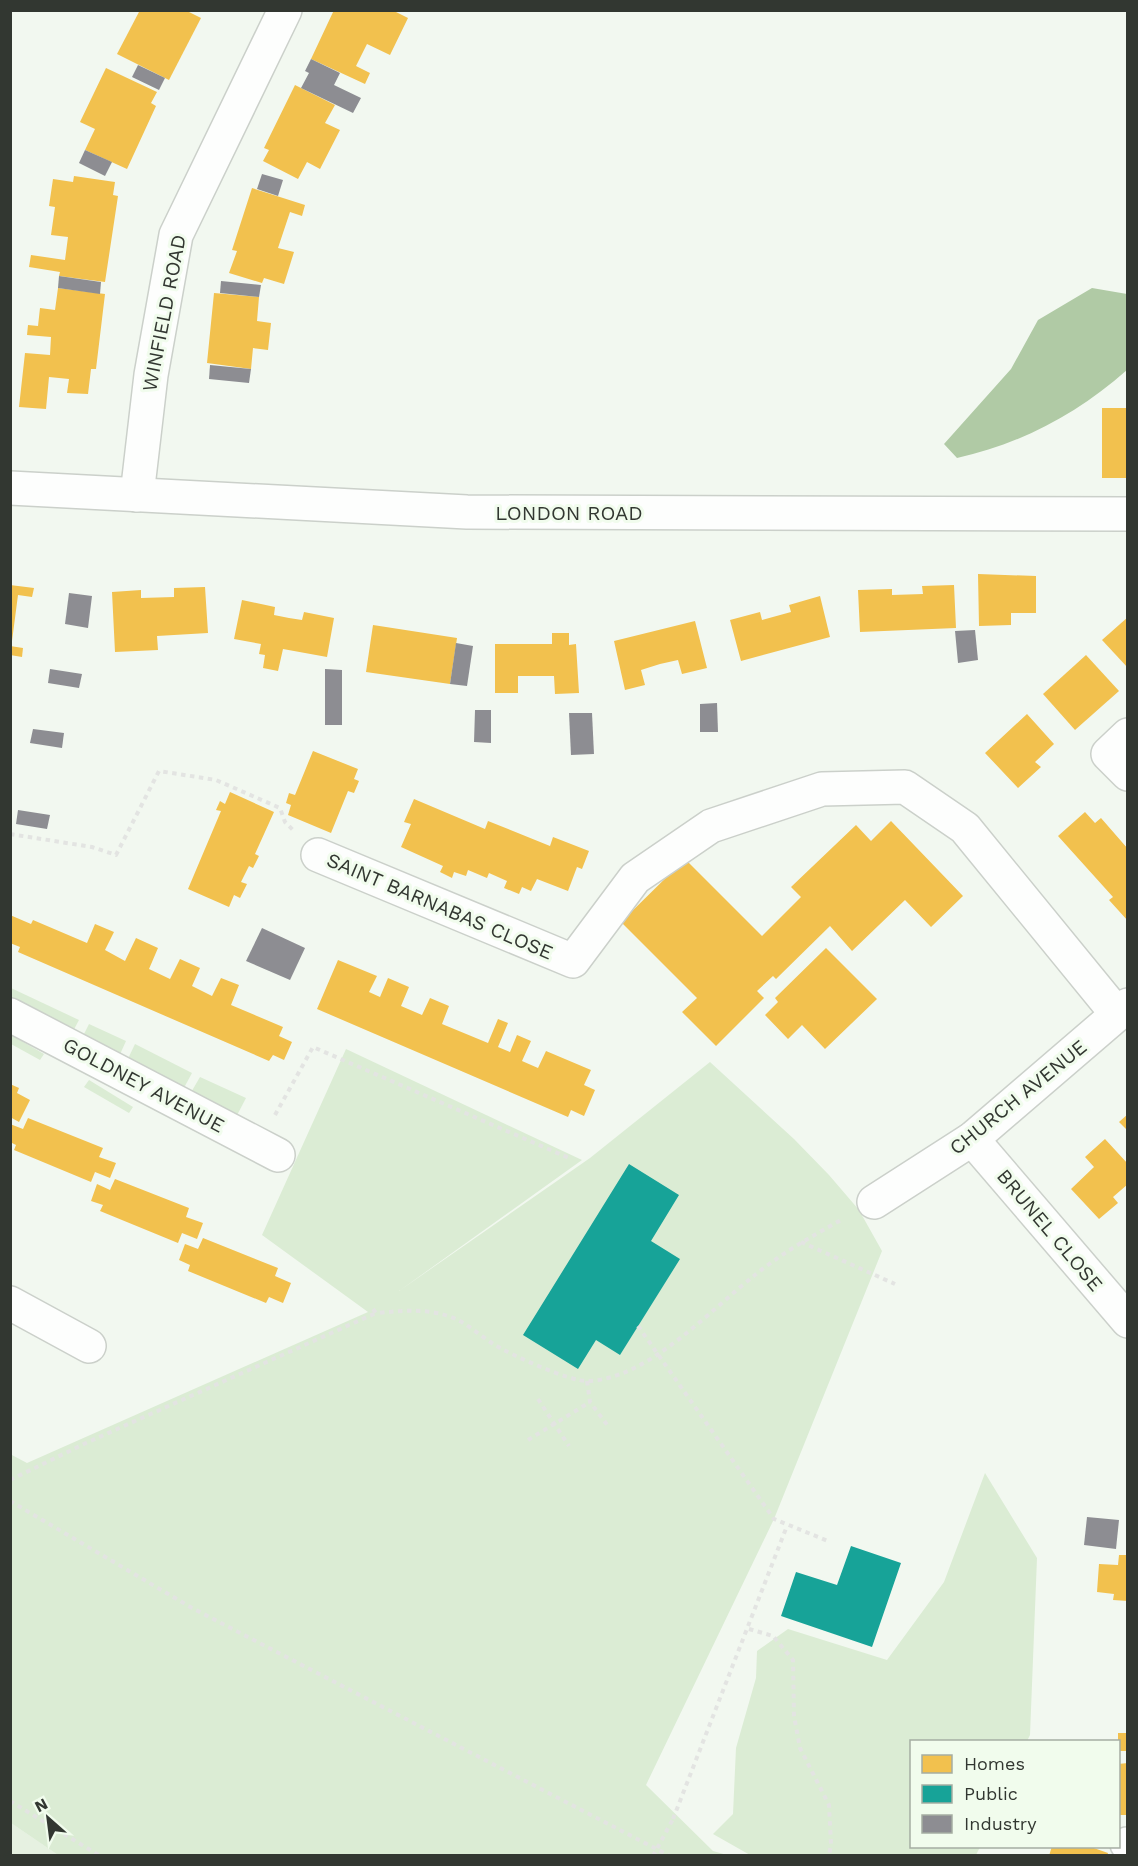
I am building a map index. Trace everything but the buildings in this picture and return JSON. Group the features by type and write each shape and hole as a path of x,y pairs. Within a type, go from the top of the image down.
{"street":[{"name":"WINFIELD ROAD","path":"137,495 151,375 176,235 285,10"},
{"name":"LONDON ROAD","path":"10,488 467,512 1128,514"},
{"path":"1128,735 1108,754 1128,774"},
{"name":"SAINT BARNABAS CLOSE","path":"318,855 573,961 635,878 711,826 822,789 905,787 965,828 1122,1009"},
{"name":"CHURCH AVENUE","path":"874,1202 972,1139 1122,1009"},
{"name":"GOLDNEY AVENUE","path":"10,1015 268,1150"},
{"name":"BRUNEL CLOSE","path":"972,1139 1128,1321"},
{"path":"10,1303 89,1346"}],"path":[{"path":"10,834 92,848 116,855 159,771 216,780 280,808 285,822 318,855"},
{"path":"268,1150 313,1047 569,1158"},
{"path":"10,1480 375,1311 416,1309 450,1316 497,1346 557,1372 587,1381 629,1371 658,1355 756,1274 800,1242 874,1202"},
{"path":"800,1242 895,1284"},
{"path":"638,1326 774,1519 828,1541"},
{"path":"587,1381 590,1402 608,1426"},
{"path":"538,1399 569,1446"},
{"path":"528,1440 590,1402"},
{"path":"10,1501 192,1608 670,1856"},
{"path":"652,1856 673,1819 749,1629 787,1526"},
{"path":"749,1629 773,1636 793,1660 796,1726 800,1748 829,1805 831,1844 829,1856"},
{"path":"10,1801 100,1856"}],"shaded area":[{"path":"1092,288 1127,294 1127,370 1089,400 1048,425 1004,444 957,458 944,444 1011,369 1038,320"},
{"path":"11,988 79,1020 71,1035 11,1000"},
{"path":"89,1024 126,1041 117,1061 81,1040"},
{"path":"11,1035 44,1054 40,1060 11,1044"},
{"path":"135,1044 192,1073 179,1097 125,1065"},
{"path":"346,1049 582,1160 399,1291 590,1158 710,1062 794,1139 829,1175 859,1210 882,1251 774,1519 646,1785 713,1851 727,1855 58,1855 11,1823 10,1454 27,1463 368,1312 262,1235"},
{"path":"200,1077 246,1098 234,1121 186,1101"},
{"path":"89,1080 133,1107 129,1113 84,1087"},
{"path":"985,1473 1037,1558 1030,1735 1028,1740 910,1740 910,1848 980,1848 976,1855 750,1855 713,1834 733,1814 736,1748 756,1678 757,1651 788,1629 887,1660 944,1582"},
{"path":"11,1823 58,1855 11,1855"}]}
